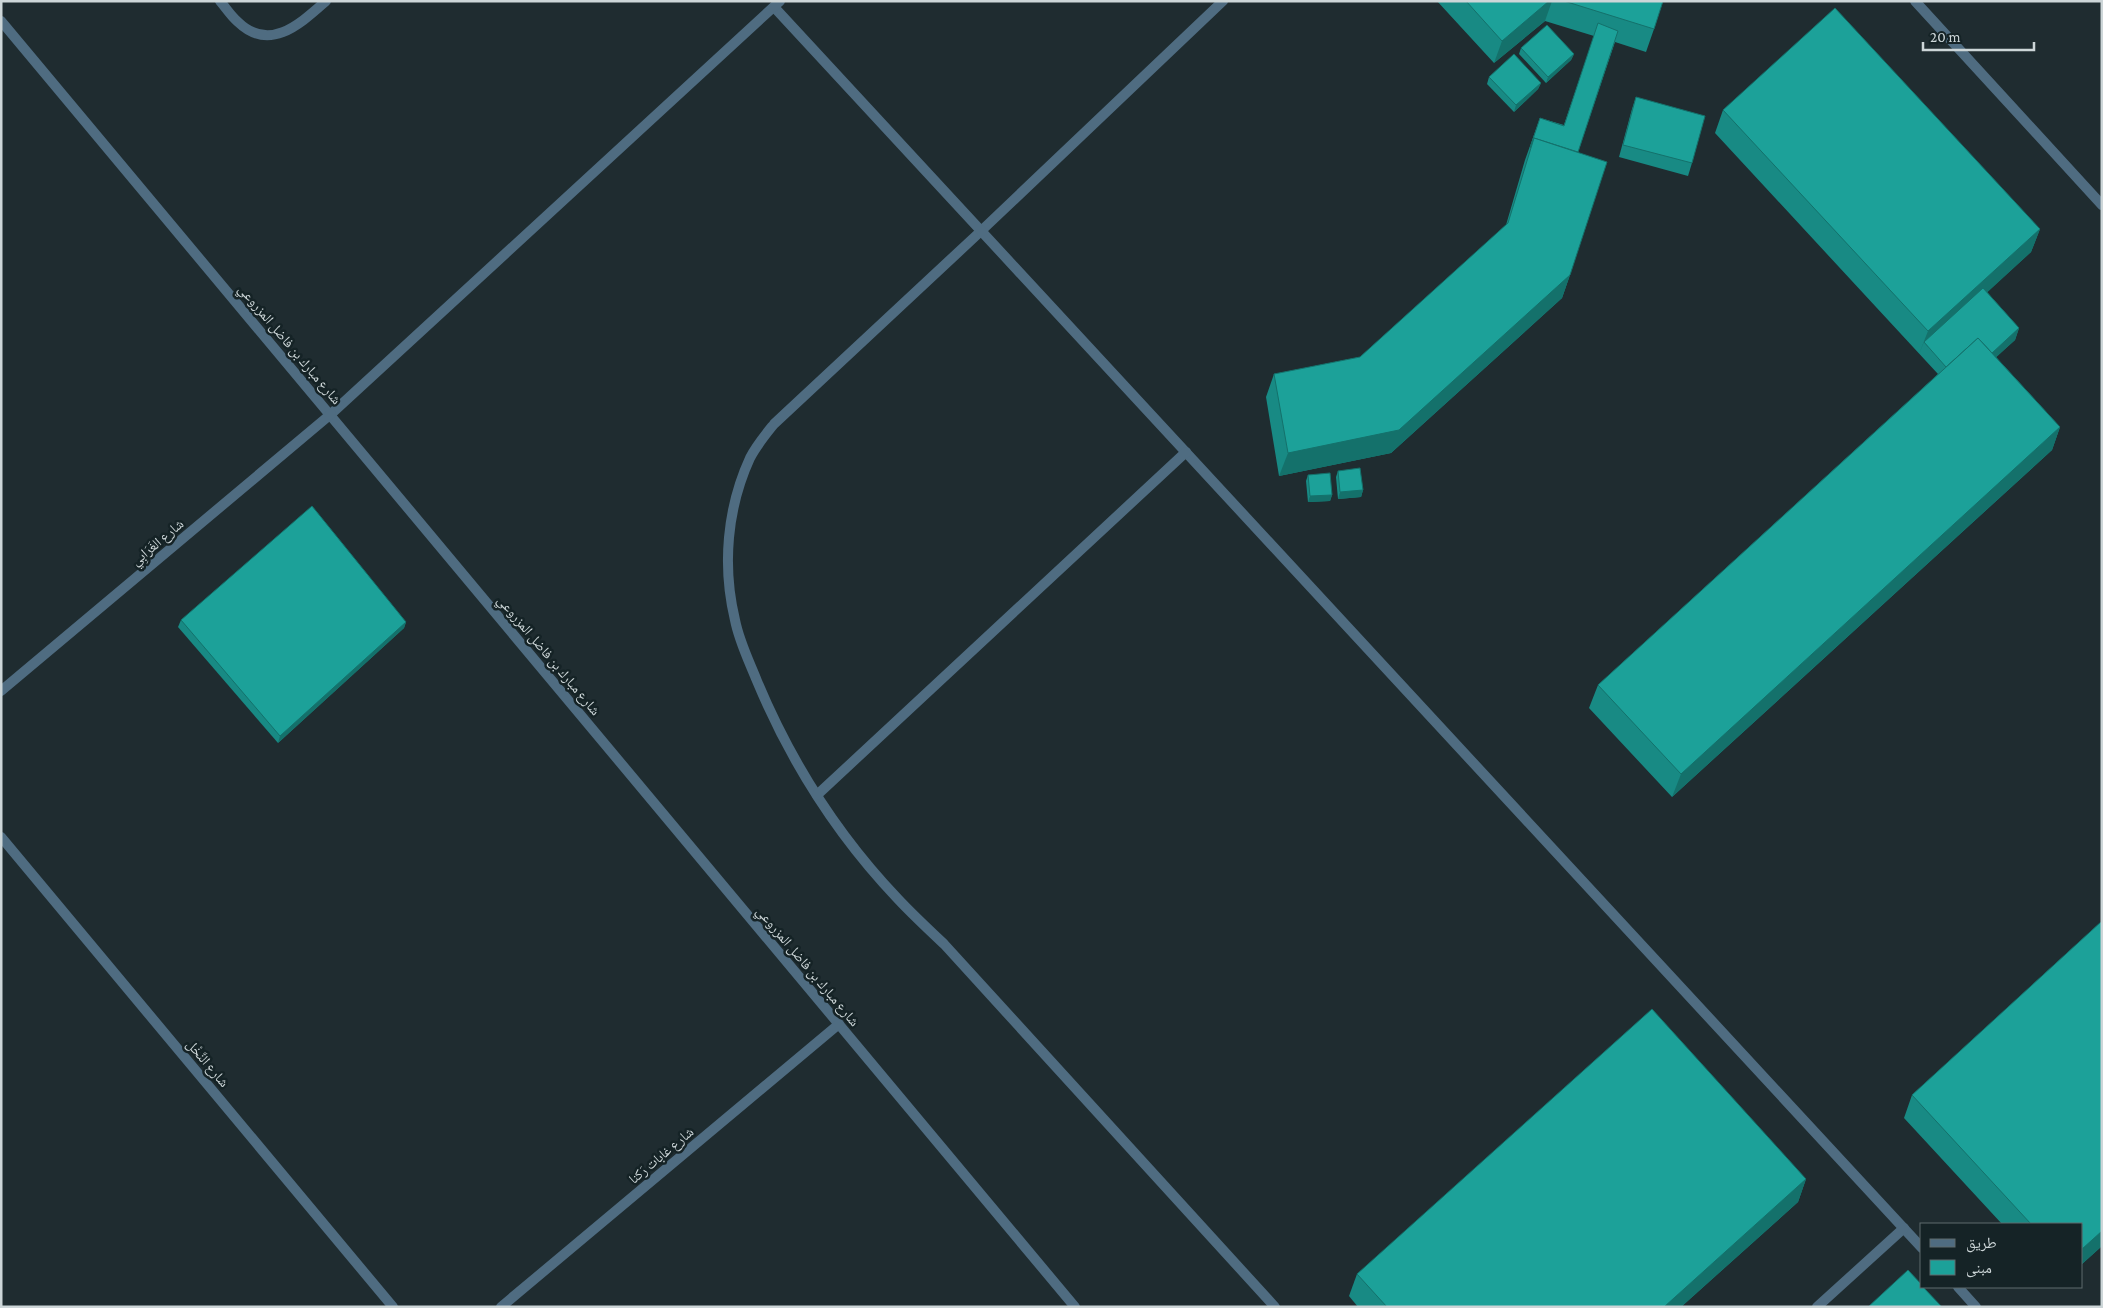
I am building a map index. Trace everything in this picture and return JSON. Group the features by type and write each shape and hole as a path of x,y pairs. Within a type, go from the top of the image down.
{"street":[{"path":"220,1 238,23 252,31 267,35 283,33 297,26 326,1"},
{"path":"1223,1 774,424 751,456 739,488 731,521 728,554 729,588 735,622 766,703 817,795 855,848 897,898 944,944 1276,1307"},
{"path":"1915,1 2102,205"},
{"path":"777,4 981,231 1920,1246"},
{"name":"شارع الغَرَابِي","path":"1,691 331,414 777,4"},
{"name":"شارع مبارك بن فاضل المزروعي","path":"1,21 1075,1307"},
{"path":"817,795 1186,452"},
{"name":"شارع النَّخْل","path":"1,837 393,1307"},
{"name":"شارع غابات رَكنا","path":"501,1307 839,1024"},
{"path":"1817,1307 1904,1228"},
{"path":"1959,1288 1976,1307"}],"building":[{"path":"1466,1 1549,1 1502,41"},
{"path":"1564,1 1663,1 1654,29"},
{"path":"1835,8 2040,229 1928,331 1723,110"},
{"path":"1598,23 1618,31 1578,152 1534,138 1530,148 1540,118 1564,126"},
{"path":"1547,25 1574,54 1548,77 1521,48"},
{"path":"1514,54 1541,83 1516,105 1489,77"},
{"path":"1636,97 1705,116 1692,163 1623,145"},
{"path":"1534,138 1607,162 1570,275 1399,430 1288,453 1274,374 1360,357 1508,223"},
{"path":"1983,288 2019,328 1992,353 1978,338 1946,367 1924,342"},
{"path":"1978,338 2060,427 1681,774 1598,685"},
{"path":"1360,468 1363,490 1340,492 1338,471"},
{"path":"1330,473 1332,495 1310,496 1308,475"},
{"path":"312,506 406,622 280,736 181,620"},
{"path":"2102,921 2102,1231 2083,1248 2083,1223 2030,1223 1912,1095"},
{"path":"1652,1009 1806,1179 1664,1307 1387,1307 1357,1274"},
{"path":"1908,1270 1920,1283 1920,1288 1924,1288 1942,1307 1868,1307"}]}
